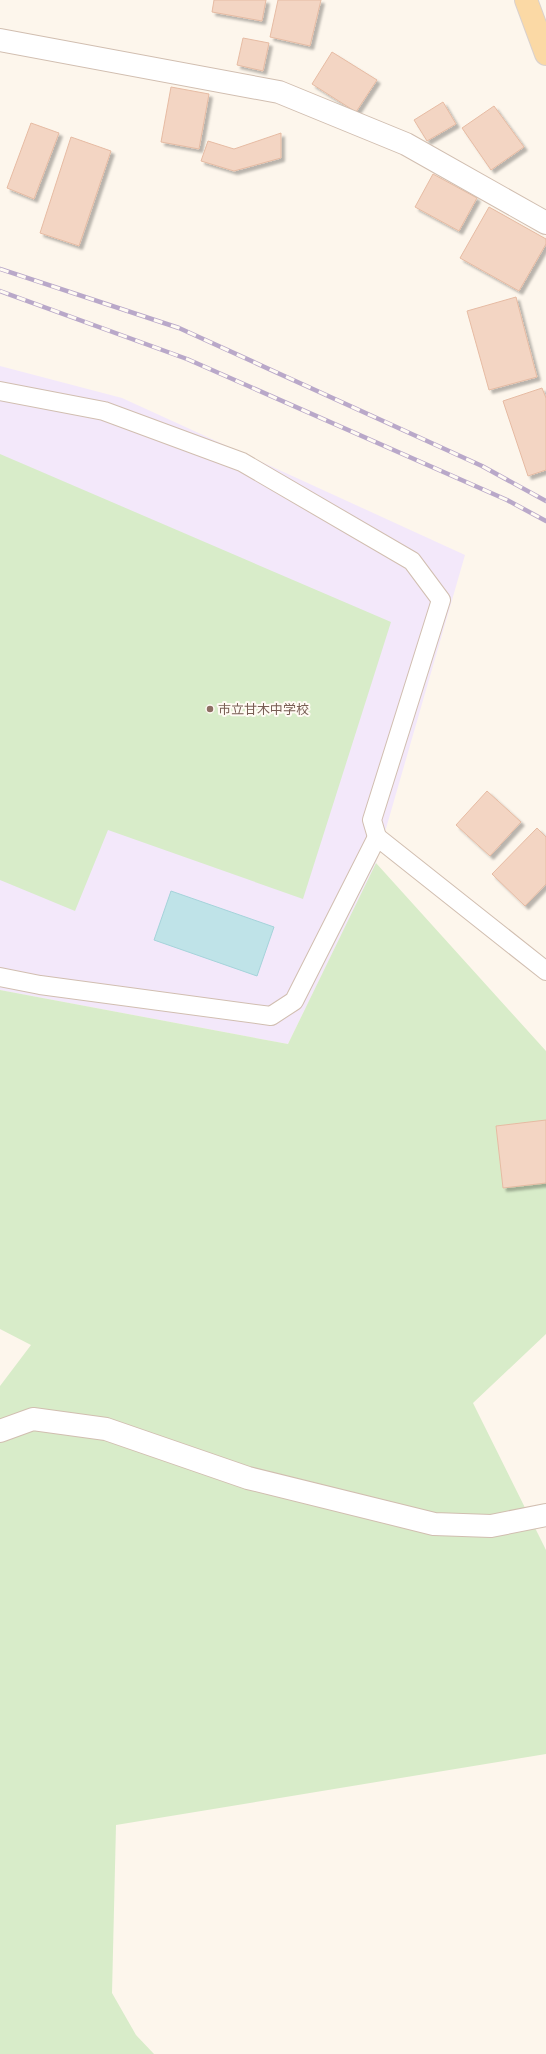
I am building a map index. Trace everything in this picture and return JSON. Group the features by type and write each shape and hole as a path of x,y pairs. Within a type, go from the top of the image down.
{"main road":[{"path":"522,0 546,53"},
{"path":"526,0 546,53"}],"street":[{"path":"0,40 279,92 406,144 546,223"},
{"path":"0,1431 33,1419 106,1429 248,1478 434,1524 491,1526 546,1515"}],"lane":[{"path":"0,391 104,411 242,462 412,561 441,600 372,820 378,837 546,971"},
{"path":"0,976 40,985 271,1016 294,1001 378,837"}],"shaded area":[{"name":"市立甘木中学校","path":"0,366 122,398 465,555 376,863 288,1044 0,990"}],"green space":[{"path":"0,454 391,622 303,899 108,830 75,911 0,880"},
{"path":"376,863 546,1051 546,1334 473,1403 546,1550 546,1754 116,1825 112,1993 136,2035 154,2054 0,2054 0,1386 31,1345 0,1329 0,990 288,1044"}],"water":[{"path":"171,891 274,927 257,976 154,940"}],"building":[{"path":"214,0 266,0 262,21 212,12"},
{"path":"278,0 321,0 310,46 270,37"},
{"path":"243,38 269,43 263,71 237,65"},
{"path":"332,52 377,80 356,112 312,84"},
{"path":"171,87 209,94 199,149 161,142"},
{"path":"443,102 456,124 427,141 414,120"},
{"path":"494,106 524,147 491,170 462,128"},
{"path":"31,123 59,133 34,199 7,188"},
{"path":"281,133 281,158 234,171 201,161 208,141 234,149"},
{"path":"71,137 111,151 79,246 40,233"},
{"path":"433,174 477,198 459,231 415,207"},
{"path":"489,207 546,239 546,244 519,291 460,258"},
{"path":"516,297 537,377 489,390 467,311"},
{"path":"542,388 546,398 546,470 528,476 503,401"},
{"path":"487,791 521,822 490,856 456,825"},
{"path":"537,828 546,837 546,884 525,906 492,874"},
{"path":"546,1120 546,1183 503,1188 496,1126"}],"railway":[{"path":"0,269 179,328 482,466 546,501"},
{"path":"0,291 187,359 507,500 546,521"}],"place":[{"name":"市立甘木中学校","path":"210,709"}]}
